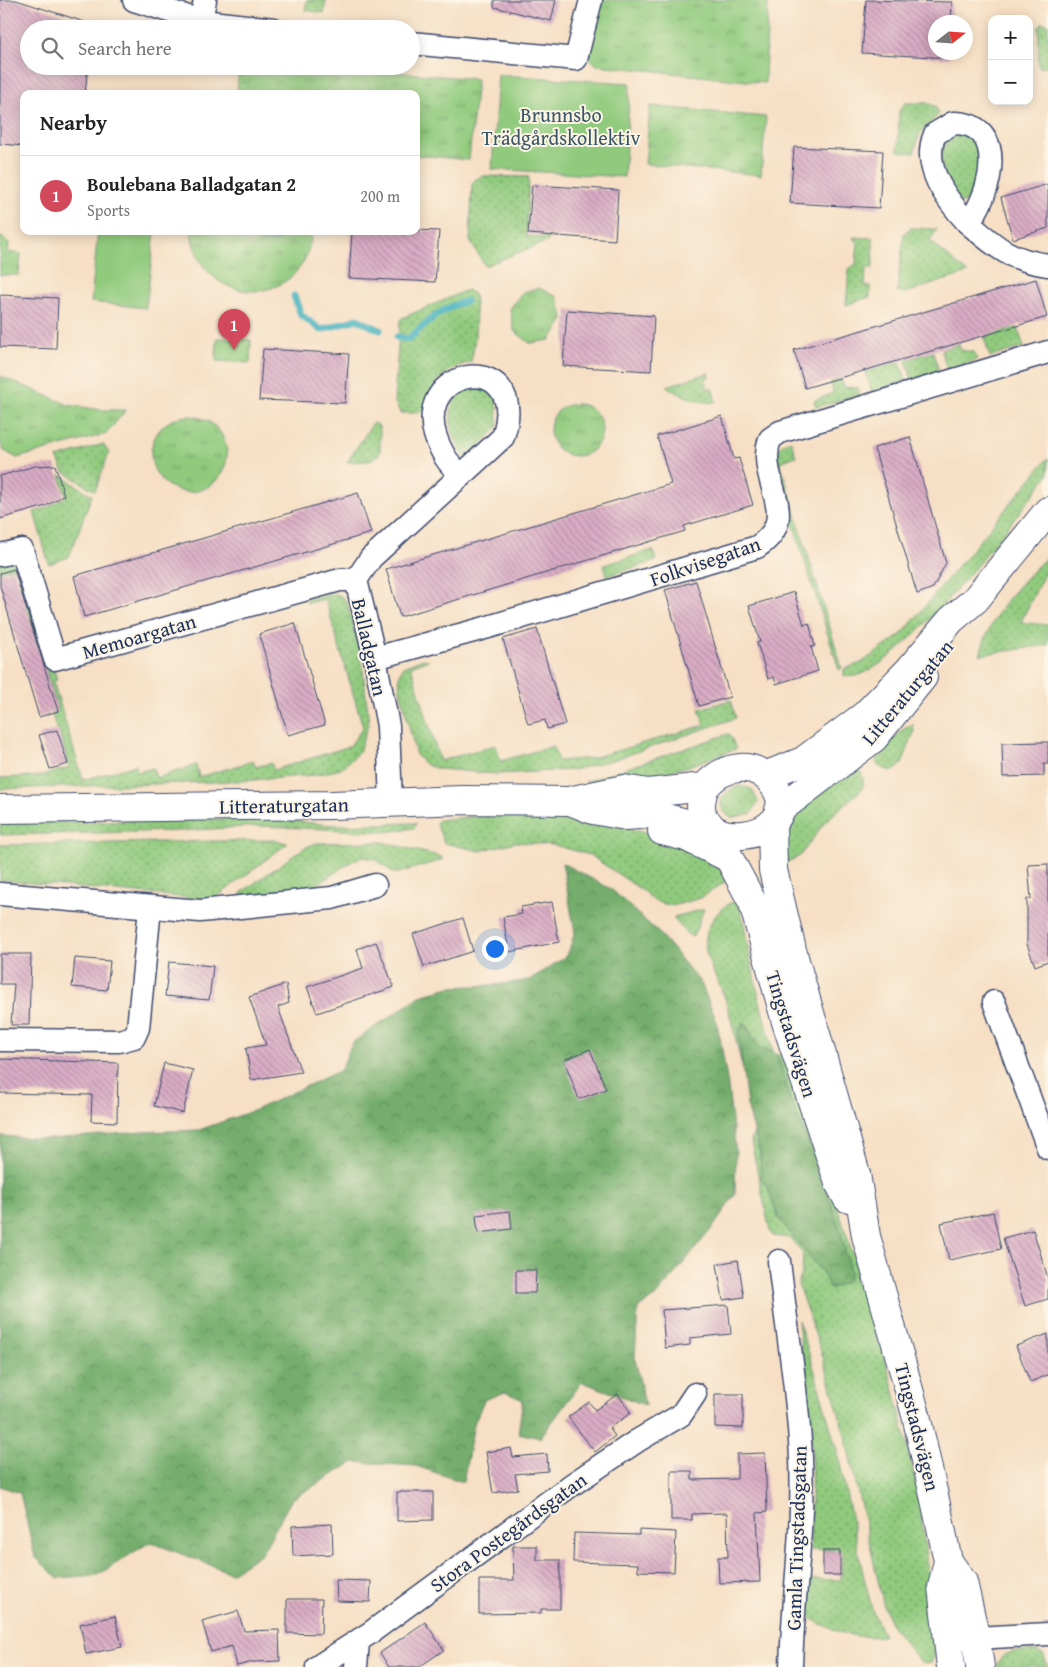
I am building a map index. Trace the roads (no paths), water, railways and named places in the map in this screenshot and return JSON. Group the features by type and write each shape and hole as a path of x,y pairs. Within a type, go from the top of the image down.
{"street":[{"path":"134,0 203,11 238,20"},
{"path":"420,44 576,59 591,0"},
{"path":"968,223 1006,254 1048,265"},
{"name":"Folkvisegatan","path":"375,658 757,548 768,540 778,521 778,510 765,458 770,439 780,432 1048,352"},
{"name":"Balladgatan","path":"391,803 388,726 375,658 360,604 356,580 371,558 461,476"},
{"name":"Litteraturgatan","path":"0,809 391,803 462,800 568,800 624,789 648,793 705,787 712,778 733,770 749,769 760,771 767,776 803,761 865,715 908,670 951,620 976,600 1048,511"},
{"name":"Memoargatan","path":"0,556 22,550 55,659 340,580 356,580"},
{"name":"Litteraturgatan","path":"568,800 593,810 626,816 650,814 714,828 735,836 744,836 763,830 776,817 874,738 964,624 976,600"},
{"path":"767,776 777,790 776,817"},
{"path":"705,787 701,797 701,806 714,828"},
{"name":"Litteraturgatan","path":"626,816 638,824 686,837 729,858"},
{"name":"Tingstadsvägen","path":"776,817 773,870 792,950 856,1174 866,1236 916,1415 948,1561 963,1582 976,1639 980,1667"},
{"name":"Tingstadsvägen","path":"714,828 753,903 786,1022 839,1183 866,1236"},
{"path":"0,894 200,911 332,898 375,885"},
{"path":"0,1040 119,1042 134,1037 138,1028 150,908"},
{"path":"994,1002 1048,1148"},
{"name":"Gamla Tingstadsgatan","path":"780,1261 796,1388 801,1459 800,1535 792,1614 791,1667"},
{"name":"Stora Postegårdsgatan","path":"317,1667 358,1641 570,1486 637,1440 681,1415 695,1394"},
{"name":"Tingstadsvägen","path":"948,1561 942,1587 951,1667"},
{"path":"948,1639 1048,1634"},
{"path":"356,1667 358,1641"}],"water":[{"path":"257,235 286,235 274,242 254,240"}],"waterway":[{"path":"294,296 301,315 321,330 357,319 380,330"},
{"path":"397,337 409,339 435,316 466,301"}],"place":[{"name":"Boulebana Balladgatan 2","path":"234,350"}],"park label":[{"name":"Brunnsbo Trädgårdskollektiv","path":"561,126"}]}
